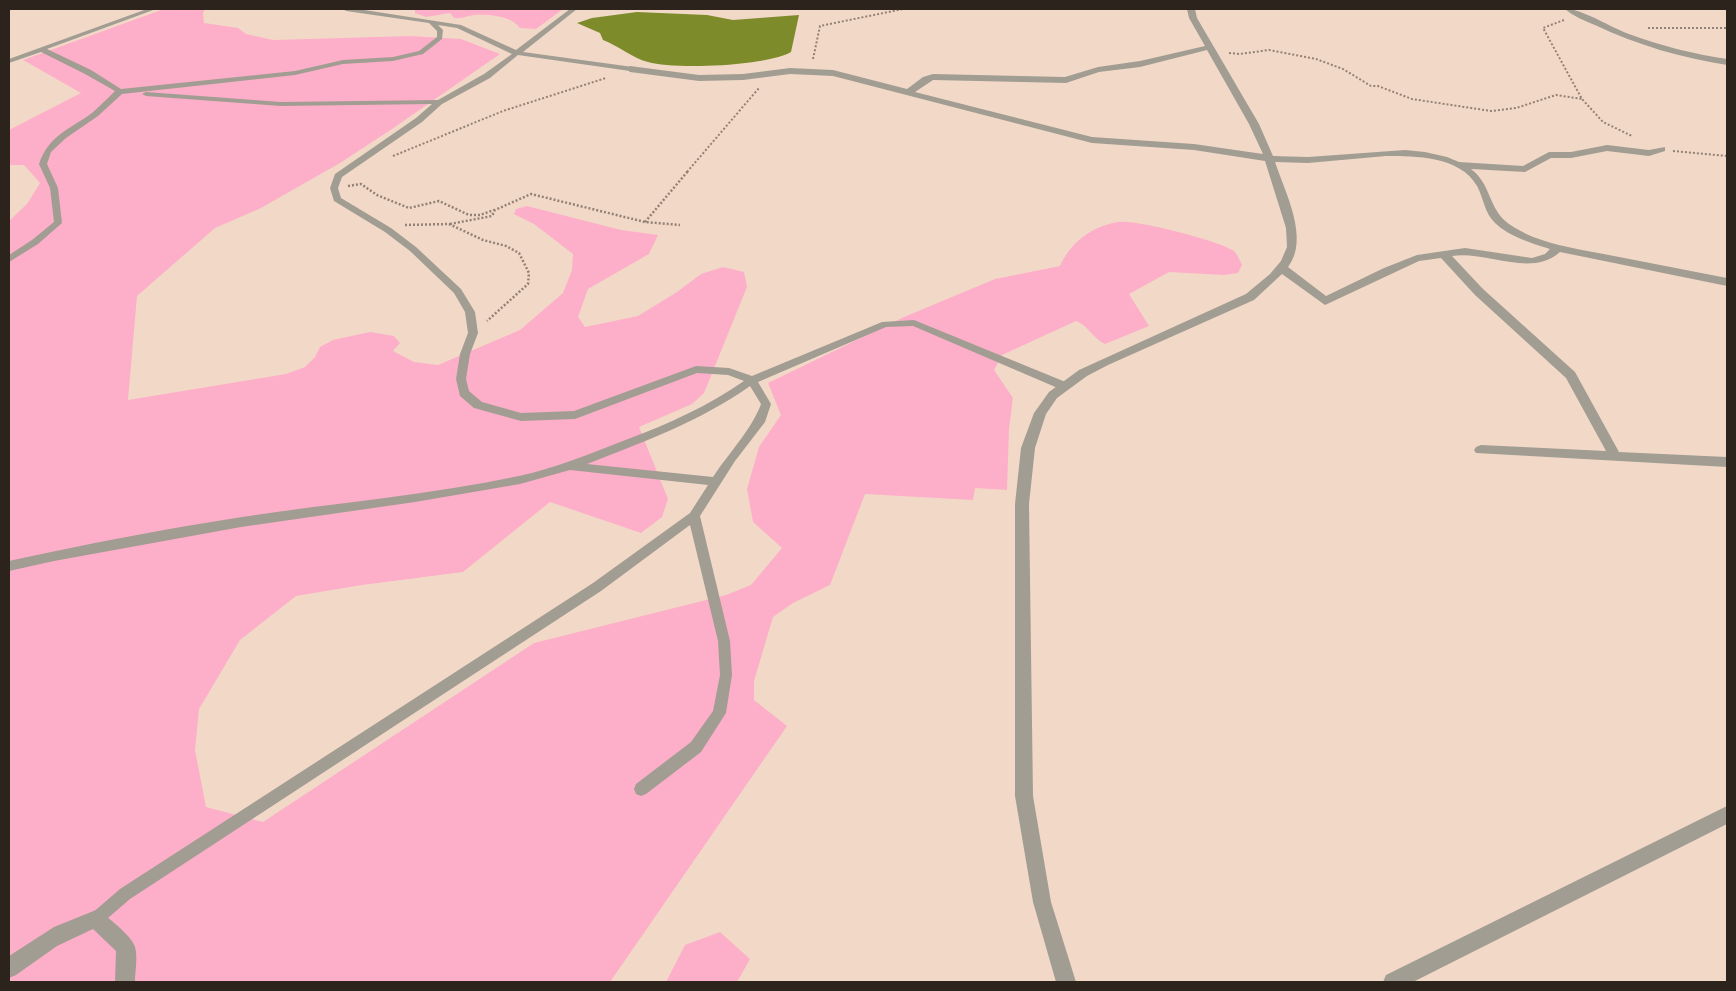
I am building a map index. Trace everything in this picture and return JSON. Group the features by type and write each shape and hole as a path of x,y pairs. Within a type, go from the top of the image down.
{"street":[{"path":"1066,982 1042,902 1024,796 1022,513 1025,468 1033,431 1040,413 1053,395 1064,386 1104,362 1250,297 1264,287 1286,262 1292,246 1292,228 1269,158 1254,124 1192,18 1192,9"},
{"path":"1569,9 1607,28 1686,54 1727,62"},
{"path":"909,92 926,79 933,77 1066,80 1098,70 1140,64 1211,49"},
{"path":"630,69 699,78 743,77 809,71 850,76 1092,140 1119,143 1195,147 1290,160 1391,152 1413,152 1429,155 1456,164 1473,175 1480,184 1491,212 1500,221 1531,240 1558,248 1727,282"},
{"path":"1456,164 1525,168 1549,155 1571,155 1607,148 1649,153 1662,148"},
{"path":"1281,268 1324,301 1417,258 1464,251 1532,261 1549,256 1558,248"},
{"path":"1444,254 1479,292 1571,375 1615,456"},
{"path":"1481,450 1727,462"},
{"path":"1393,982 1727,815"},
{"path":"9,968 37,947 71,927 96,919 126,947 124,982"}],"lane":[{"path":"9,61 153,9"},
{"path":"346,9 459,26 516,53 630,69"},
{"path":"96,919 125,894 597,587 694,516 715,482 761,420 766,404 752,380 729,372 696,369 575,415 521,417 478,405 464,393 461,379 465,354 473,333 470,312 458,291 413,249 388,230 337,199 334,188 338,176 419,120 439,102 487,76 574,9"},
{"path":"9,259 35,242 58,223 54,188 42,164 46,151 63,136 95,114 120,91 295,73 343,62 393,59 421,53 440,38 440,30 431,22"},
{"path":"43,50 88,72 120,91 282,104 439,102"},
{"path":"9,566 241,522 474,489 520,480 569,466 660,432 728,397 752,380 885,324 914,324 1064,386"},
{"path":"569,466 715,482"},
{"path":"641,789 696,747 719,713 726,675 724,641 694,516"}],"path":[{"path":"809,71 816,53 820,26 903,9"},
{"path":"1563,21 1543,28 1582,99 1604,122 1635,138 1662,148 1727,156"},
{"path":"1644,28 1727,28"},
{"path":"1211,49 1240,54 1269,50 1316,59 1342,69 1371,86 1378,86 1412,99 1491,111 1516,108 1556,94 1582,99"},
{"path":"390,157 503,111 630,69"},
{"path":"645,222 770,74"},
{"path":"334,188 360,184 377,194 409,208 439,201 469,215 480,215 530,194 645,222 680,225"},
{"path":"388,230 412,224 449,224 492,216 494,210"},
{"path":"449,224 519,253 529,273 528,284 473,333"}],"shaded area":[{"path":"164,9 205,9 203,13 204,23 238,28 246,34 273,40 411,36 461,39 500,54 340,163 261,208 215,228 137,296 128,400 286,374 305,367 315,357 320,347 333,340 370,332 394,336 400,343 393,351 414,362 438,365 520,330 563,293 572,270 573,254 534,224 514,214 516,209 527,206 621,230 658,235 649,254 588,289 578,317 585,327 638,316 677,292 701,274 723,267 744,272 747,287 704,393 692,404 639,427 668,499 662,517 641,533 550,502 463,572 296,596 240,640 199,709 195,750 206,807 263,822 534,643 726,595 751,585 782,548 753,522 747,489 759,447 781,415 768,383 904,317 995,279 1060,266 1076,243 1091,232 1108,224 1127,222 1141,224 1196,237 1234,251 1242,265 1238,273 1224,275 1169,272 1129,294 1149,326 1105,344 1076,321 1002,355 994,370 1013,398 1009,429 1007,490 975,488 973,500 865,494 830,585 793,603 773,617 754,681 754,700 787,726 610,982 9,982 9,221 27,204 40,183 24,165 9,165 9,130 81,93 23,60"},
{"path":"415,9 563,9 536,29 520,28 506,18 486,15 454,18 450,13 426,17 415,13"},
{"path":"637,12 707,15 733,20 799,15 791,52 762,61 699,66 678,66 642,60 603,40 600,33 577,23 592,18"},
{"path":"720,932 750,959 737,982 666,982 685,945"}]}
